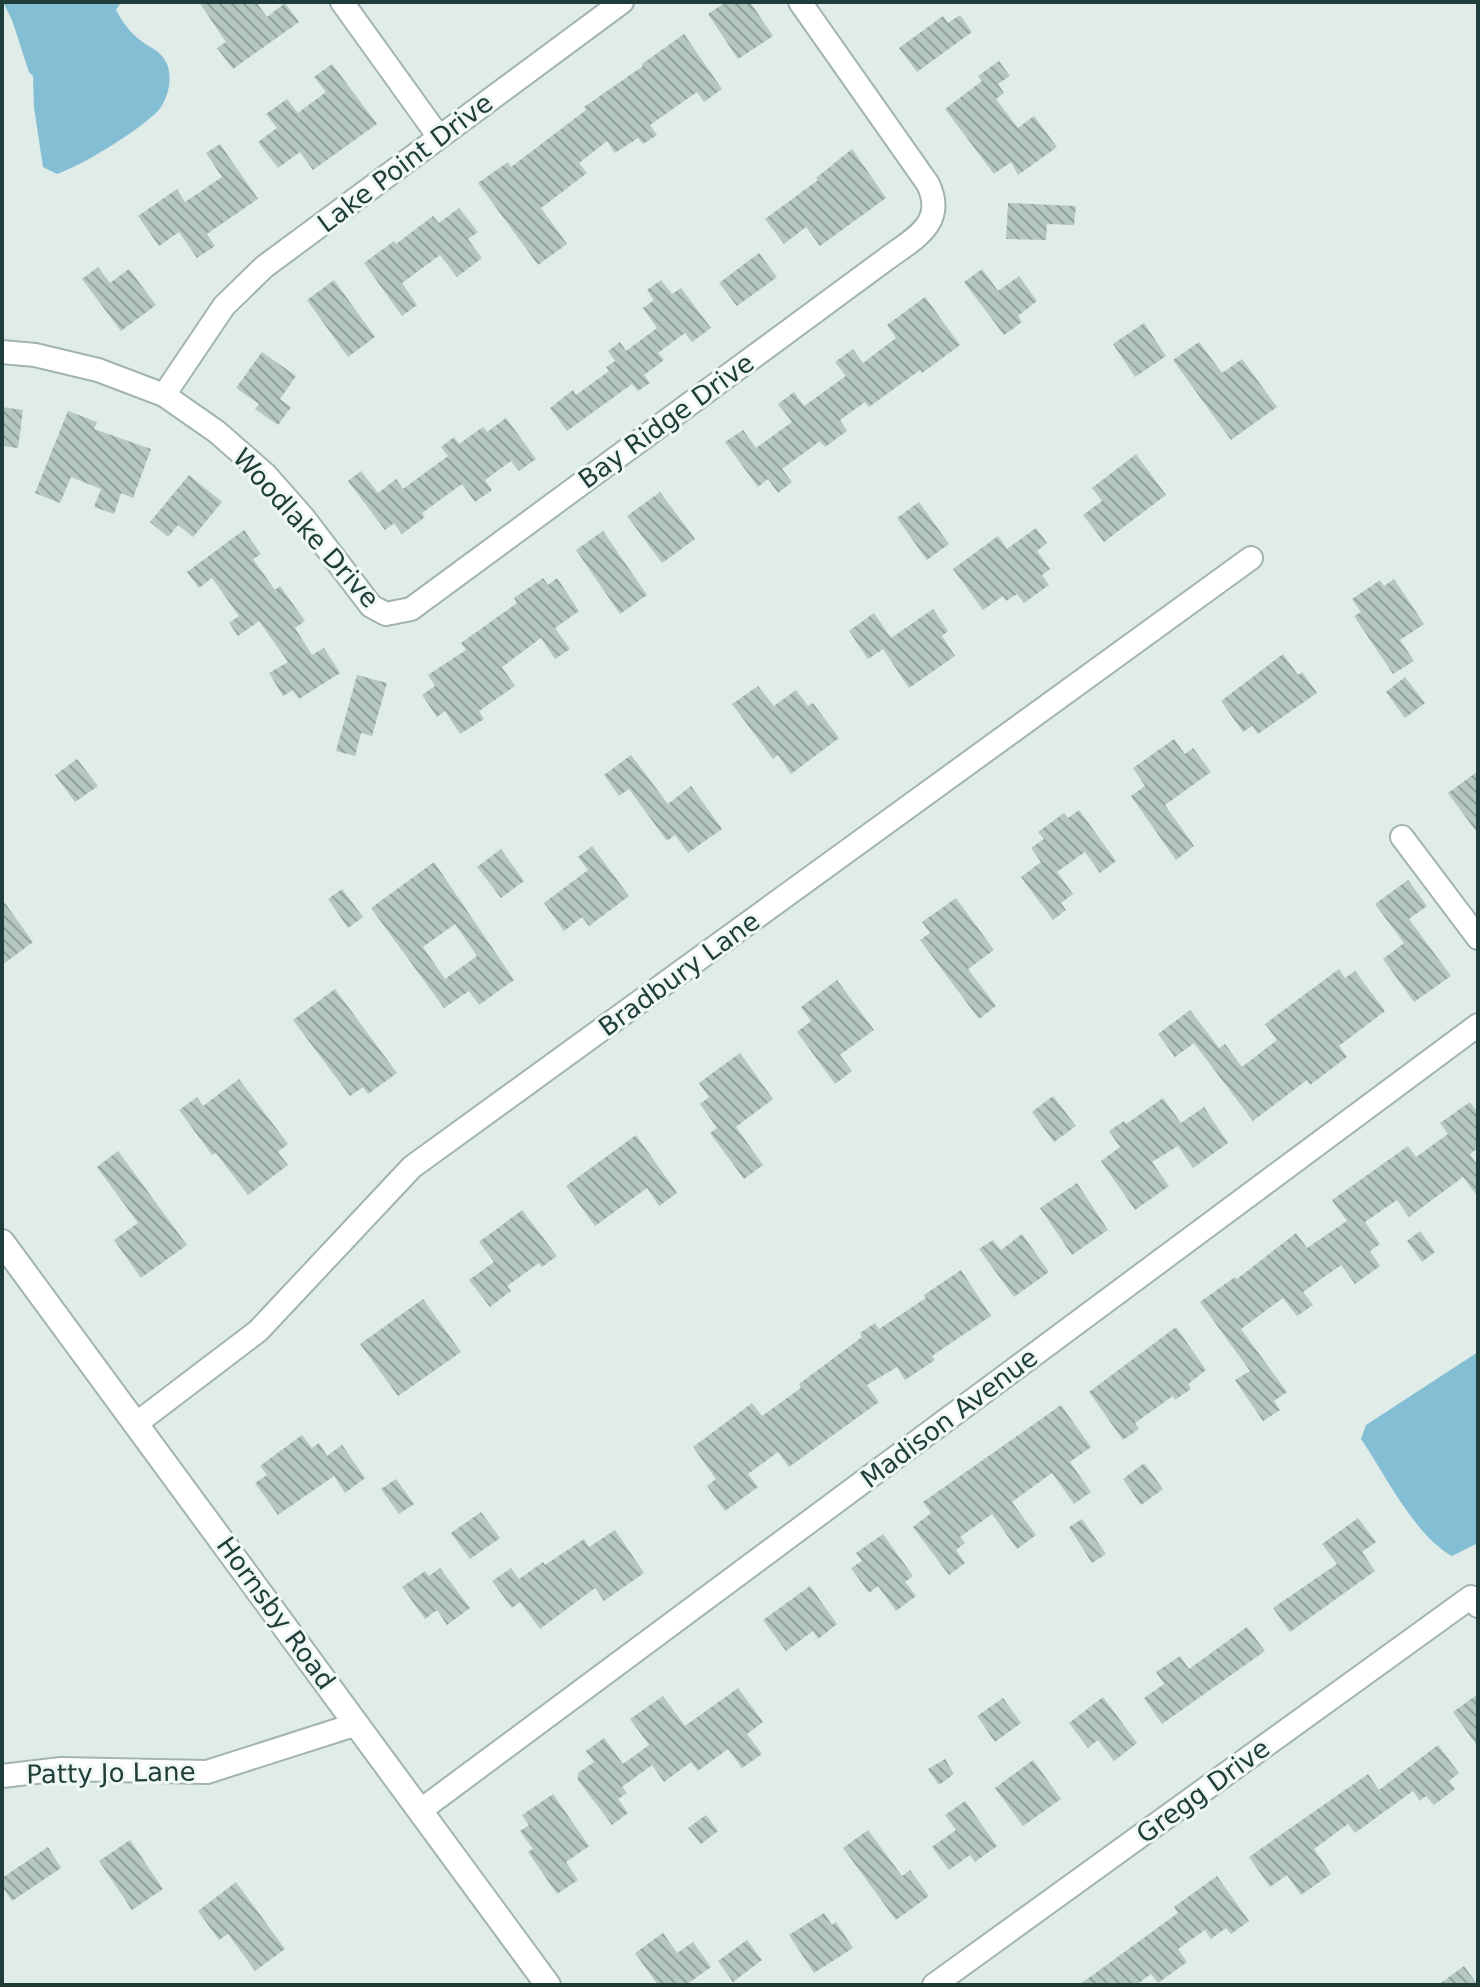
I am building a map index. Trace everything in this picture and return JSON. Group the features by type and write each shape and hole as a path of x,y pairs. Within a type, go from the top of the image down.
{"street":[{"path":"342,2 439,137"},
{"name":"Lake Point Drive","path":"164,395 224,306 264,267 622,2"},
{"name":"Bay Ridge Drive","path":"393,615 411,609 885,260 914,238 933,217 934,195 928,184 800,2"},
{"name":"Woodlake Drive","path":"2,352 35,355 98,370 164,395 217,432 266,475 303,517 362,596 380,612 393,615"},
{"name":"Bradbury Lane","path":"137,1423 258,1331 412,1167 1251,558"},
{"path":"1402,837 1478,938"},
{"name":"Madison Avenue","path":"421,1810 1478,1025"},
{"name":"Hornsby Road","path":"2,1242 421,1810 541,1982"},
{"name":"Gregg Drive","path":"934,1985 1474,1602"},
{"name":"Patty Jo Lane","path":"2,1776 61,1769 207,1772 357,1724"}],"water":[{"path":"3,2 121,2 116,10 125,24 160,54 167,64 169,82 162,106 110,147 81,163 57,174 43,167 33,76"},
{"path":"1478,1352 1478,1543 1452,1556 1425,1534 1413,1519 1361,1439 1366,1425"}],"building":[{"path":"199,2 256,2 267,17 285,3 299,22 233,69 217,48 226,42"},
{"path":"726,2 750,2 773,36 738,59 708,14"},
{"path":"960,15 972,32 917,72 899,48 943,16 948,23"},
{"path":"684,34 722,89 704,102 697,92 650,125 657,135 643,144 638,138 615,153 607,141 579,163 587,173 541,208 567,244 538,265 478,183 508,162 511,167 586,110 584,107"},
{"path":"999,61 1010,76 998,84 1004,93 996,99 1018,128 1034,116 1057,147 1018,175 1011,162 994,174 945,109 982,81 978,76"},
{"path":"332,64 377,124 313,170 300,152 278,168 258,142 277,128 266,114 287,99 298,113 326,92 314,77"},
{"path":"220,144 258,199 207,234 215,246 197,258 179,232 159,246 138,216 177,189 185,202 222,177 206,153"},
{"path":"852,149 886,198 820,246 806,227 784,244 765,219 818,180 816,178"},
{"path":"1008,203 1076,206 1074,225 1047,224 1046,240 1006,239"},
{"path":"459,208 478,232 468,239 482,258 457,277 440,255 402,283 417,305 402,316 364,263 433,216 439,223"},
{"path":"759,253 777,277 737,306 719,283"},
{"path":"98,267 110,283 129,269 156,305 121,331 82,279"},
{"path":"982,269 998,291 1019,276 1037,301 1018,316 1022,322 1004,335 964,282"},
{"path":"334,280 375,337 348,357 307,300"},
{"path":"661,280 672,294 681,288 711,328 692,342 685,333 658,353 664,360 644,375 650,383 638,391 632,384 567,431 550,408 573,390 576,395 609,371 606,367 615,361 608,351 620,342 626,351 657,328 643,308 654,300 647,290"},
{"path":"925,297 960,345 869,407 865,402 840,420 847,431 825,447 820,441 782,469 792,482 778,493 768,479 758,487 725,442 743,430 756,448 792,422 778,404 794,392 804,406 846,376 835,362 853,349 863,363 896,338 887,325"},
{"path":"1144,323 1166,356 1135,377 1113,344"},
{"path":"1199,342 1222,373 1242,359 1277,407 1231,440 1173,360"},
{"path":"262,352 296,376 280,399 291,407 278,425 255,409 259,404 236,388"},
{"path":"2,407 23,410 18,448 2,446"},
{"path":"68,411 97,422 94,429 151,449 133,498 121,493 114,514 94,507 101,489 71,477 60,503 35,493"},
{"path":"506,418 536,459 519,471 511,461 485,480 492,490 475,502 462,484 422,513 425,517 402,534 394,523 385,530 348,481 361,471 378,493 396,479 403,489 448,456 441,447 454,437 459,444 483,427 487,432"},
{"path":"1136,454 1166,495 1104,542 1083,515 1102,501 1092,488"},
{"path":"189,475 222,502 193,537 178,525 168,537 150,522"},
{"path":"660,492 695,539 662,563 627,516"},
{"path":"919,502 949,544 927,560 897,518"},
{"path":"1036,528 1047,543 1037,551 1050,569 1042,575 1049,585 1024,603 1017,594 1006,601 1003,596 983,610 953,569 998,536 1007,549"},
{"path":"244,530 261,554 253,559 275,590 280,586 305,621 295,628 312,655 324,648 340,673 299,699 293,690 283,696 269,673 288,662 259,621 238,636 229,623 239,616 212,578 199,588 187,572"},
{"path":"603,531 647,595 620,614 576,550"},
{"path":"543,578 548,585 557,578 579,611 555,628 570,649 555,659 541,638 502,667 515,686 479,711 484,719 460,734 445,711 437,717 422,695 435,686 428,675 466,650 461,643 517,603 514,598"},
{"path":"1394,579 1424,624 1400,640 1414,661 1393,674 1354,616 1361,612 1352,599 1380,580 1384,586"},
{"path":"933,609 948,631 942,636 955,656 909,688 883,649 868,659 849,631 874,613 891,638"},
{"path":"1283,654 1298,675 1302,672 1317,693 1258,734 1252,726 1243,732 1221,701"},
{"path":"357,675 387,683 372,736 361,733 355,756 336,751"},
{"path":"1405,677 1425,703 1405,718 1386,692"},
{"path":"758,686 774,706 796,690 808,706 813,703 839,738 791,774 778,755 773,759 732,704"},
{"path":"1174,739 1185,754 1193,748 1211,772 1165,805 1194,846 1176,860 1131,796 1145,786 1133,768"},
{"path":"631,755 668,804 691,786 722,829 688,853 675,835 667,841 629,789 619,796 604,775"},
{"path":"77,759 98,786 75,802 55,775"},
{"path":"1478,771 1478,834 1448,793"},
{"path":"1079,810 1116,861 1100,873 1085,852 1057,872 1073,894 1061,903 1066,910 1053,920 1021,877 1041,862 1031,848 1044,839 1038,832 1064,813 1068,818"},
{"path":"592,846 629,896 589,926 582,917 564,931 544,903 588,870 578,857"},
{"path":"501,849 524,881 501,898 477,867"},
{"path":"434,862 514,980 479,1005 469,991 444,1008 371,908","holes":["455,924 477,956 445,979 423,947"]},
{"path":"1408,880 1427,906 1409,919 1451,976 1414,1002 1383,959 1404,943 1375,904"},
{"path":"342,889 363,917 348,928 328,899"},
{"path":"956,898 994,950 968,969 996,1006 979,1019 920,940 930,933 922,922"},
{"path":"2,899 33,942 2,965"},
{"path":"1339,969 1345,978 1355,971 1385,1011 1339,1046 1347,1057 1310,1085 1307,1080 1253,1121 1194,1043 1175,1057 1158,1034 1190,1010 1219,1048 1225,1044 1242,1067 1277,1040 1265,1024"},
{"path":"837,980 874,1030 840,1055 852,1071 835,1084 797,1032 811,1021 801,1007"},
{"path":"335,989 397,1073 368,1094 363,1087 350,1096 293,1020"},
{"path":"740,1053 773,1099 736,1127 763,1165 744,1179 710,1133 717,1128 700,1104 709,1097 699,1083"},
{"path":"239,1079 288,1144 278,1152 288,1165 248,1195 216,1153 212,1155 179,1110 197,1097 203,1106"},
{"path":"1053,1096 1076,1126 1054,1142 1032,1112"},
{"path":"1163,1098 1181,1123 1204,1107 1228,1143 1193,1168 1178,1146 1152,1162 1169,1186 1135,1210 1101,1161 1120,1147 1109,1131 1124,1121 1126,1124"},
{"path":"1470,1102 1478,1113 1478,1148 1470,1154 1478,1166 1478,1197 1463,1177 1409,1217 1397,1200 1365,1222 1380,1244 1370,1251 1380,1266 1355,1284 1341,1265 1303,1292 1313,1305 1297,1316 1283,1298 1241,1329 1287,1392 1274,1401 1280,1410 1263,1421 1235,1380 1250,1371 1200,1302 1235,1277 1237,1279 1296,1233 1307,1248 1347,1221 1332,1200 1408,1146 1416,1157 1448,1134 1440,1123"},
{"path":"636,1135 677,1193 659,1206 647,1188 595,1226 566,1186"},
{"path":"118,1151 187,1245 141,1278 114,1240 138,1223 97,1167"},
{"path":"1077,1183 1108,1230 1072,1255 1040,1208"},
{"path":"522,1210 557,1256 542,1267 539,1263 507,1286 511,1291 490,1307 469,1280 494,1262 479,1242"},
{"path":"1420,1231 1435,1252 1422,1262 1407,1241"},
{"path":"1022,1234 1049,1272 1014,1297 979,1249 993,1240 1001,1250"},
{"path":"961,1270 991,1316 932,1356 935,1360 905,1380 897,1367 867,1385 879,1402 789,1467 778,1452 748,1474 758,1487 725,1511 707,1486 716,1479 693,1447 752,1403 762,1416 862,1337 860,1333 875,1323 879,1329"},
{"path":"423,1299 461,1352 398,1396 360,1344"},
{"path":"1176,1327 1206,1370 1188,1384 1191,1389 1175,1400 1173,1396 1135,1423 1139,1429 1123,1440 1089,1392"},
{"path":"1061,1405 1091,1447 1070,1462 1091,1492 1074,1504 1052,1473 1012,1502 1036,1535 1017,1549 992,1514 960,1537 965,1543 956,1550 965,1563 949,1575 913,1527 931,1513 923,1502"},
{"path":"302,1435 312,1448 319,1443 327,1456 342,1445 365,1478 345,1493 334,1476 278,1515 255,1483 267,1475 260,1466"},
{"path":"1144,1463 1163,1489 1141,1505 1123,1479"},
{"path":"396,1479 414,1504 399,1514 381,1489"},
{"path":"481,1512 500,1538 470,1559 451,1533"},
{"path":"1358,1518 1376,1542 1362,1552 1375,1571 1290,1632 1273,1608 1337,1564 1322,1544"},
{"path":"1082,1519 1106,1554 1092,1563 1069,1527"},
{"path":"615,1530 644,1573 604,1601 595,1588 540,1629 520,1602 512,1608 492,1581 511,1568 519,1579 584,1539 589,1547"},
{"path":"883,1534 913,1576 905,1582 916,1596 896,1611 878,1586 869,1593 851,1568 862,1561 856,1553"},
{"path":"440,1568 470,1608 447,1625 437,1610 425,1619 402,1587 425,1571 429,1576"},
{"path":"810,1586 837,1624 818,1639 813,1631 786,1651 763,1620"},
{"path":"1247,1627 1265,1651 1162,1724 1144,1698 1164,1684 1156,1672 1180,1656 1189,1669"},
{"path":"738,1688 763,1722 747,1734 762,1754 742,1768 728,1749 698,1771 691,1762 664,1782 652,1765 622,1787 627,1793 618,1799 628,1813 612,1825 578,1780 578,1773 594,1762 586,1751 604,1738 623,1764 649,1745 630,1719 663,1696 685,1726"},
{"path":"1478,1694 1478,1747 1453,1712"},
{"path":"1103,1697 1137,1743 1114,1761 1098,1740 1088,1748 1069,1723"},
{"path":"1003,1698 1021,1723 995,1742 977,1716"},
{"path":"1438,1745 1459,1773 1449,1781 1455,1789 1434,1805 1426,1796 1420,1801 1413,1791 1355,1833 1348,1824 1314,1849 1331,1874 1301,1895 1287,1875 1270,1887 1249,1857 1368,1774 1379,1790"},
{"path":"945,1759 954,1774 939,1785 928,1769"},
{"path":"1033,1760 1061,1799 1023,1826 995,1788"},
{"path":"553,1794 589,1846 566,1862 578,1880 557,1894 528,1852 533,1849 520,1831 529,1825 522,1815"},
{"path":"965,1801 997,1846 975,1862 970,1855 949,1870 932,1847 956,1830 945,1815"},
{"path":"706,1815 718,1831 701,1844 688,1828"},
{"path":"868,1830 902,1876 910,1870 929,1896 896,1920 843,1848"},
{"path":"130,1840 163,1889 132,1910 99,1861"},
{"path":"48,1847 61,1868 12,1901 2,1886 2,1878"},
{"path":"1217,1876 1249,1921 1231,1934 1226,1928 1211,1939 1205,1930 1178,1949 1187,1962 1158,1983 1151,1974 1136,1985 1079,1985 1178,1913 1174,1907"},
{"path":"236,1882 285,1949 255,1971 228,1934 219,1940 198,1911"},
{"path":"824,1913 832,1925 836,1922 853,1948 814,1973 789,1935"},
{"path":"663,1933 677,1953 693,1942 711,1967 686,1985 658,1985 635,1953"},
{"path":"747,1940 762,1960 733,1982 718,1961"},
{"path":"1464,1966 1478,1985 1438,1985"}]}
